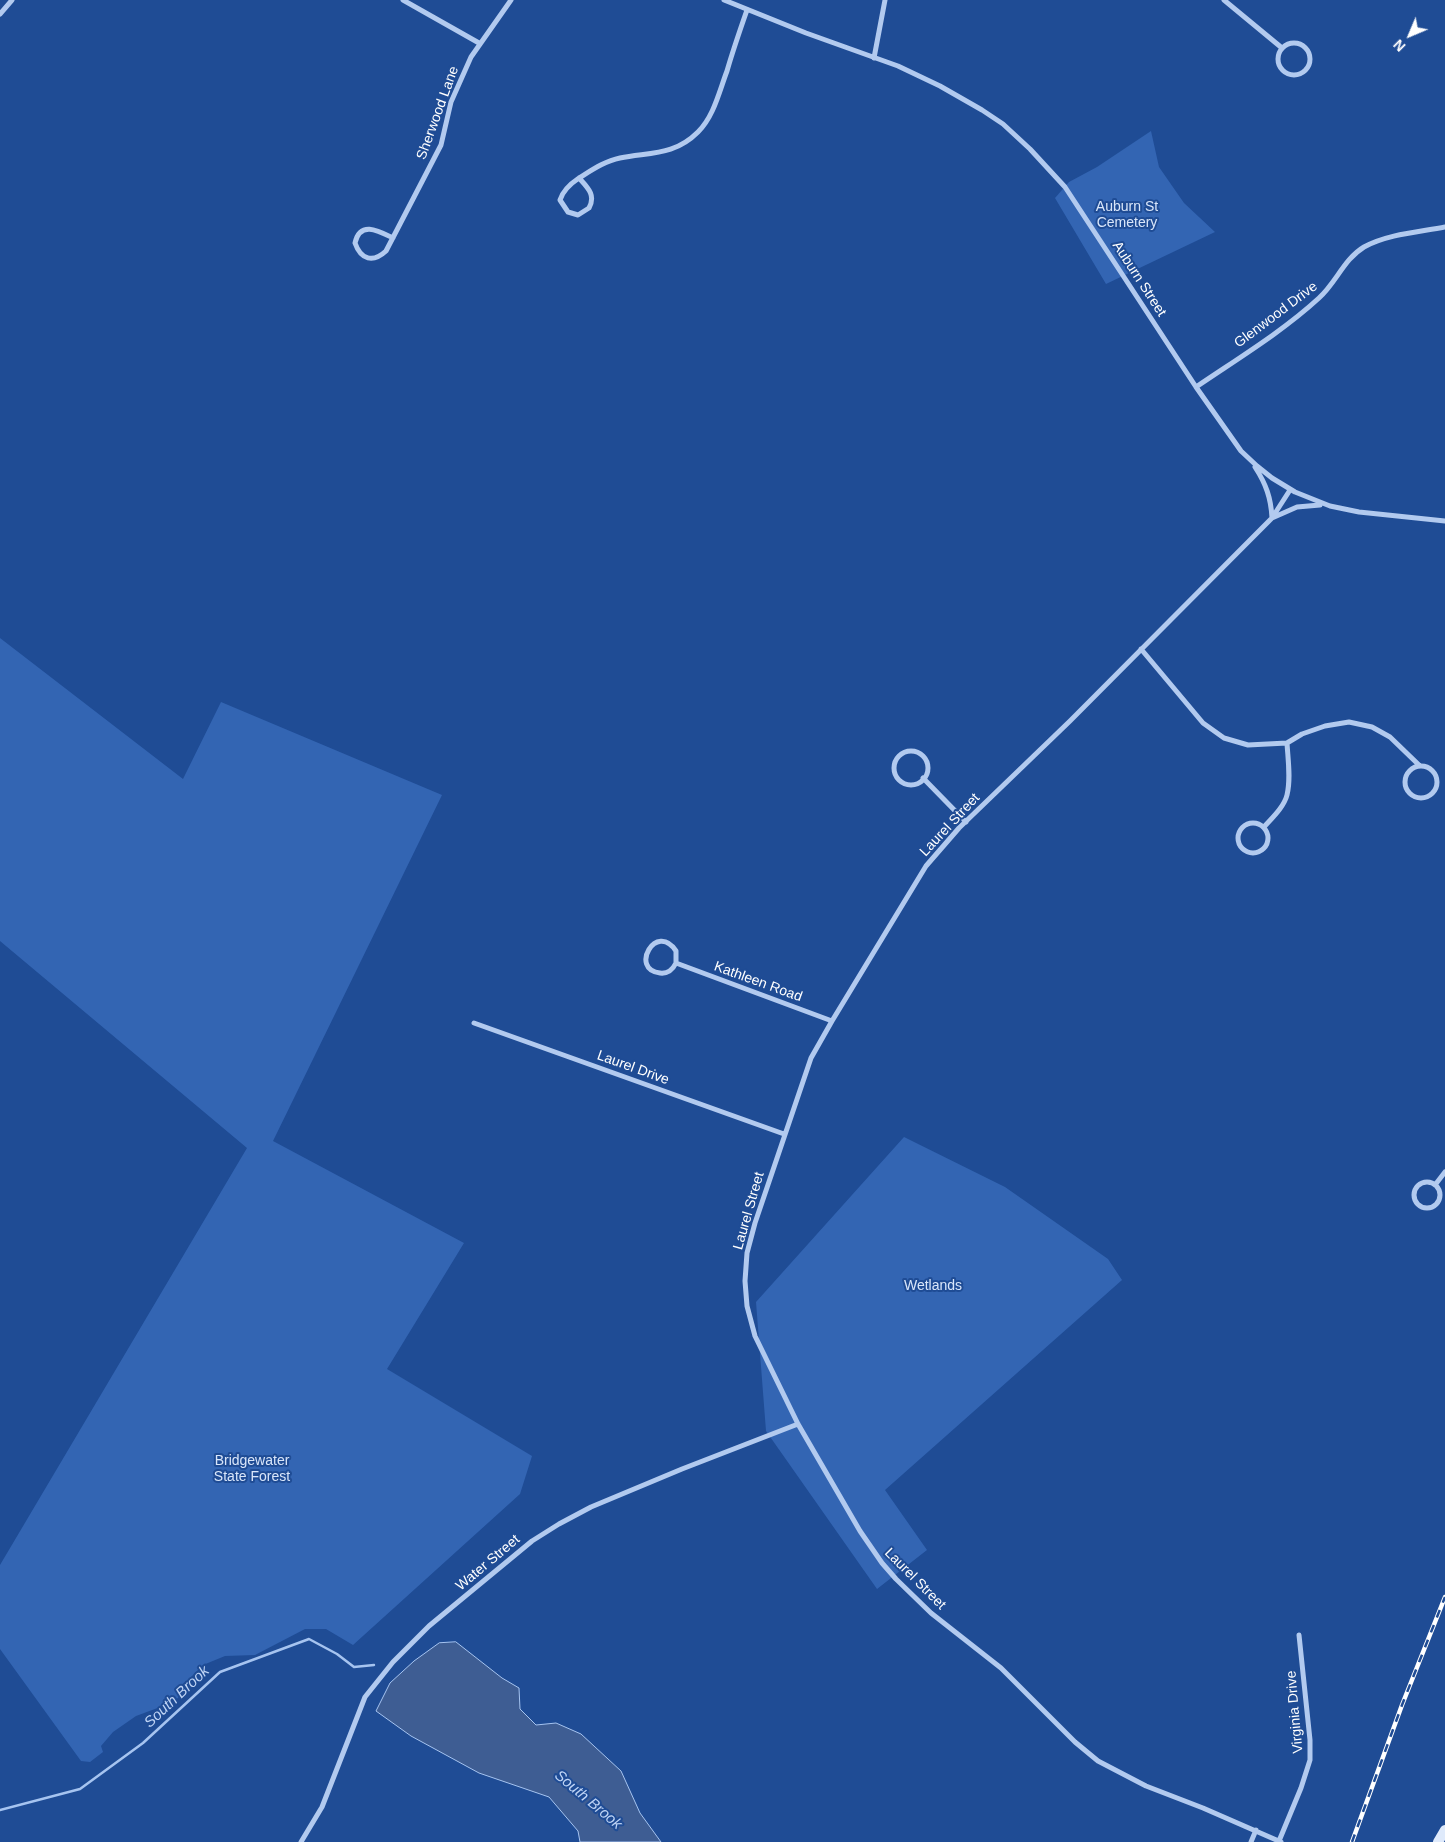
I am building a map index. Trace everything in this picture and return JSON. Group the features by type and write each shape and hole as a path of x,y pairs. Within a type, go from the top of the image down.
{"main road":[{"path":"1438,1842 1445,1830"}],"street":[{"path":"0,14 12,0"},
{"path":"403,0 479,43"},
{"name":"Sherwood Lane","path":"393,238 376,229 369,229 361,232 355,243 364,256 369,259 376,258 386,251 393,238 441,145 456,88 479,43 510,0"},
{"name":"Auburn Street","path":"724,0 930,80 982,110 1009,129 1057,177 1080,209 1196,387 1241,451 1265,474 1290,490 1324,504 1359,512 1445,521"},
{"path":"874,58 885,0"},
{"path":"1224,0 1282,48"},
{"path":"579,178 588,189 592,198 589,208 578,215 568,212 560,200 569,185 579,178 595,168 619,158 658,154 672,150 698,132 708,120 715,104 747,10"},
{"path":"1296,43 1306,48 1310,58 1307,68 1299,74 1289,74 1280,68 1278,58 1282,48 1296,43"},
{"name":"Glenwood Drive","path":"1196,387 1308,308 1325,292 1349,261 1363,248 1387,238 1445,227"},
{"path":"1249,459 1268,490 1272,518"},
{"name":"Laurel Street","path":"1280,1841 1129,1778 1098,1761 1079,1746 1001,1668 931,1613 885,1567 860,1531 798,1424 755,1336 747,1306 745,1281 747,1253 755,1223 811,1058 926,866 944,844 1272,518 1290,490"},
{"name":"Laurel Street","path":"1272,518 1297,507 1324,504"},
{"path":"1141,649 1203,723 1224,738 1248,745 1287,744 1302,734 1325,726 1349,722 1372,727 1390,737 1420,766 1430,769 1434,773 1437,784 1432,793 1422,798 1412,795 1405,783 1411,770 1420,766"},
{"path":"1264,827 1277,813 1287,796 1289,770 1287,744"},
{"path":"914,751 923,757 928,766 923,778 911,784 901,781 895,772 894,766 898,756 914,751"},
{"path":"923,778 966,822"},
{"path":"1255,823 1264,827 1268,841 1263,850 1249,853 1240,847 1238,842 1239,832 1245,825 1255,823"},
{"path":"666,943 676,951 676,963 673,969 657,973 649,967 646,961 646,954 654,944 666,943"},
{"name":"Kathleen Road","path":"676,963 832,1021"},
{"name":"Laurel Drive","path":"474,1023 784,1134"},
{"path":"1435,1185 1445,1172"},
{"path":"1425,1182 1435,1185 1440,1195 1438,1203 1428,1208 1418,1205 1413,1195 1416,1187 1425,1182"},
{"name":"Water Street","path":"302,1842 322,1807 365,1697 393,1662 429,1626 532,1541 563,1521 682,1468 798,1424"},
{"name":"Virginia Drive","path":"1280,1841 1310,1760 1310,1740 1299,1635"},
{"path":"1251,1842 1256,1830"}],"green space":[{"name":"Auburn St Cemetery","path":"1151,131 1159,167 1184,203 1215,232 1106,284 1055,198 1069,182 1097,167"},
{"name":"Bridgewater State Forest","path":"0,638 183,779 221,702 442,795 273,1141 464,1243 387,1369 532,1456 520,1494 353,1645 326,1629 305,1629 255,1655 225,1656 203,1665 187,1681 178,1698 136,1716 113,1732 101,1746 103,1752 90,1762 81,1761 0,1649 0,1565 247,1148 0,941"},
{"name":"Wetlands","path":"904,1137 1005,1187 1108,1259 1122,1280 885,1490 927,1550 877,1589 766,1431 756,1302"}],"water":[{"path":"456,1642 502,1678 519,1688 520,1709 536,1725 556,1723 581,1734 621,1771 640,1813 661,1842 580,1842 578,1831 549,1797 479,1773 411,1736 376,1711 390,1683 414,1661 439,1643"}],"waterway":[{"name":"South Brook","path":"0,1810 80,1789 143,1743 220,1672 309,1639 337,1654 354,1667 374,1665"}],"railway":[{"path":"1352,1842 1402,1705 1445,1597"}]}
